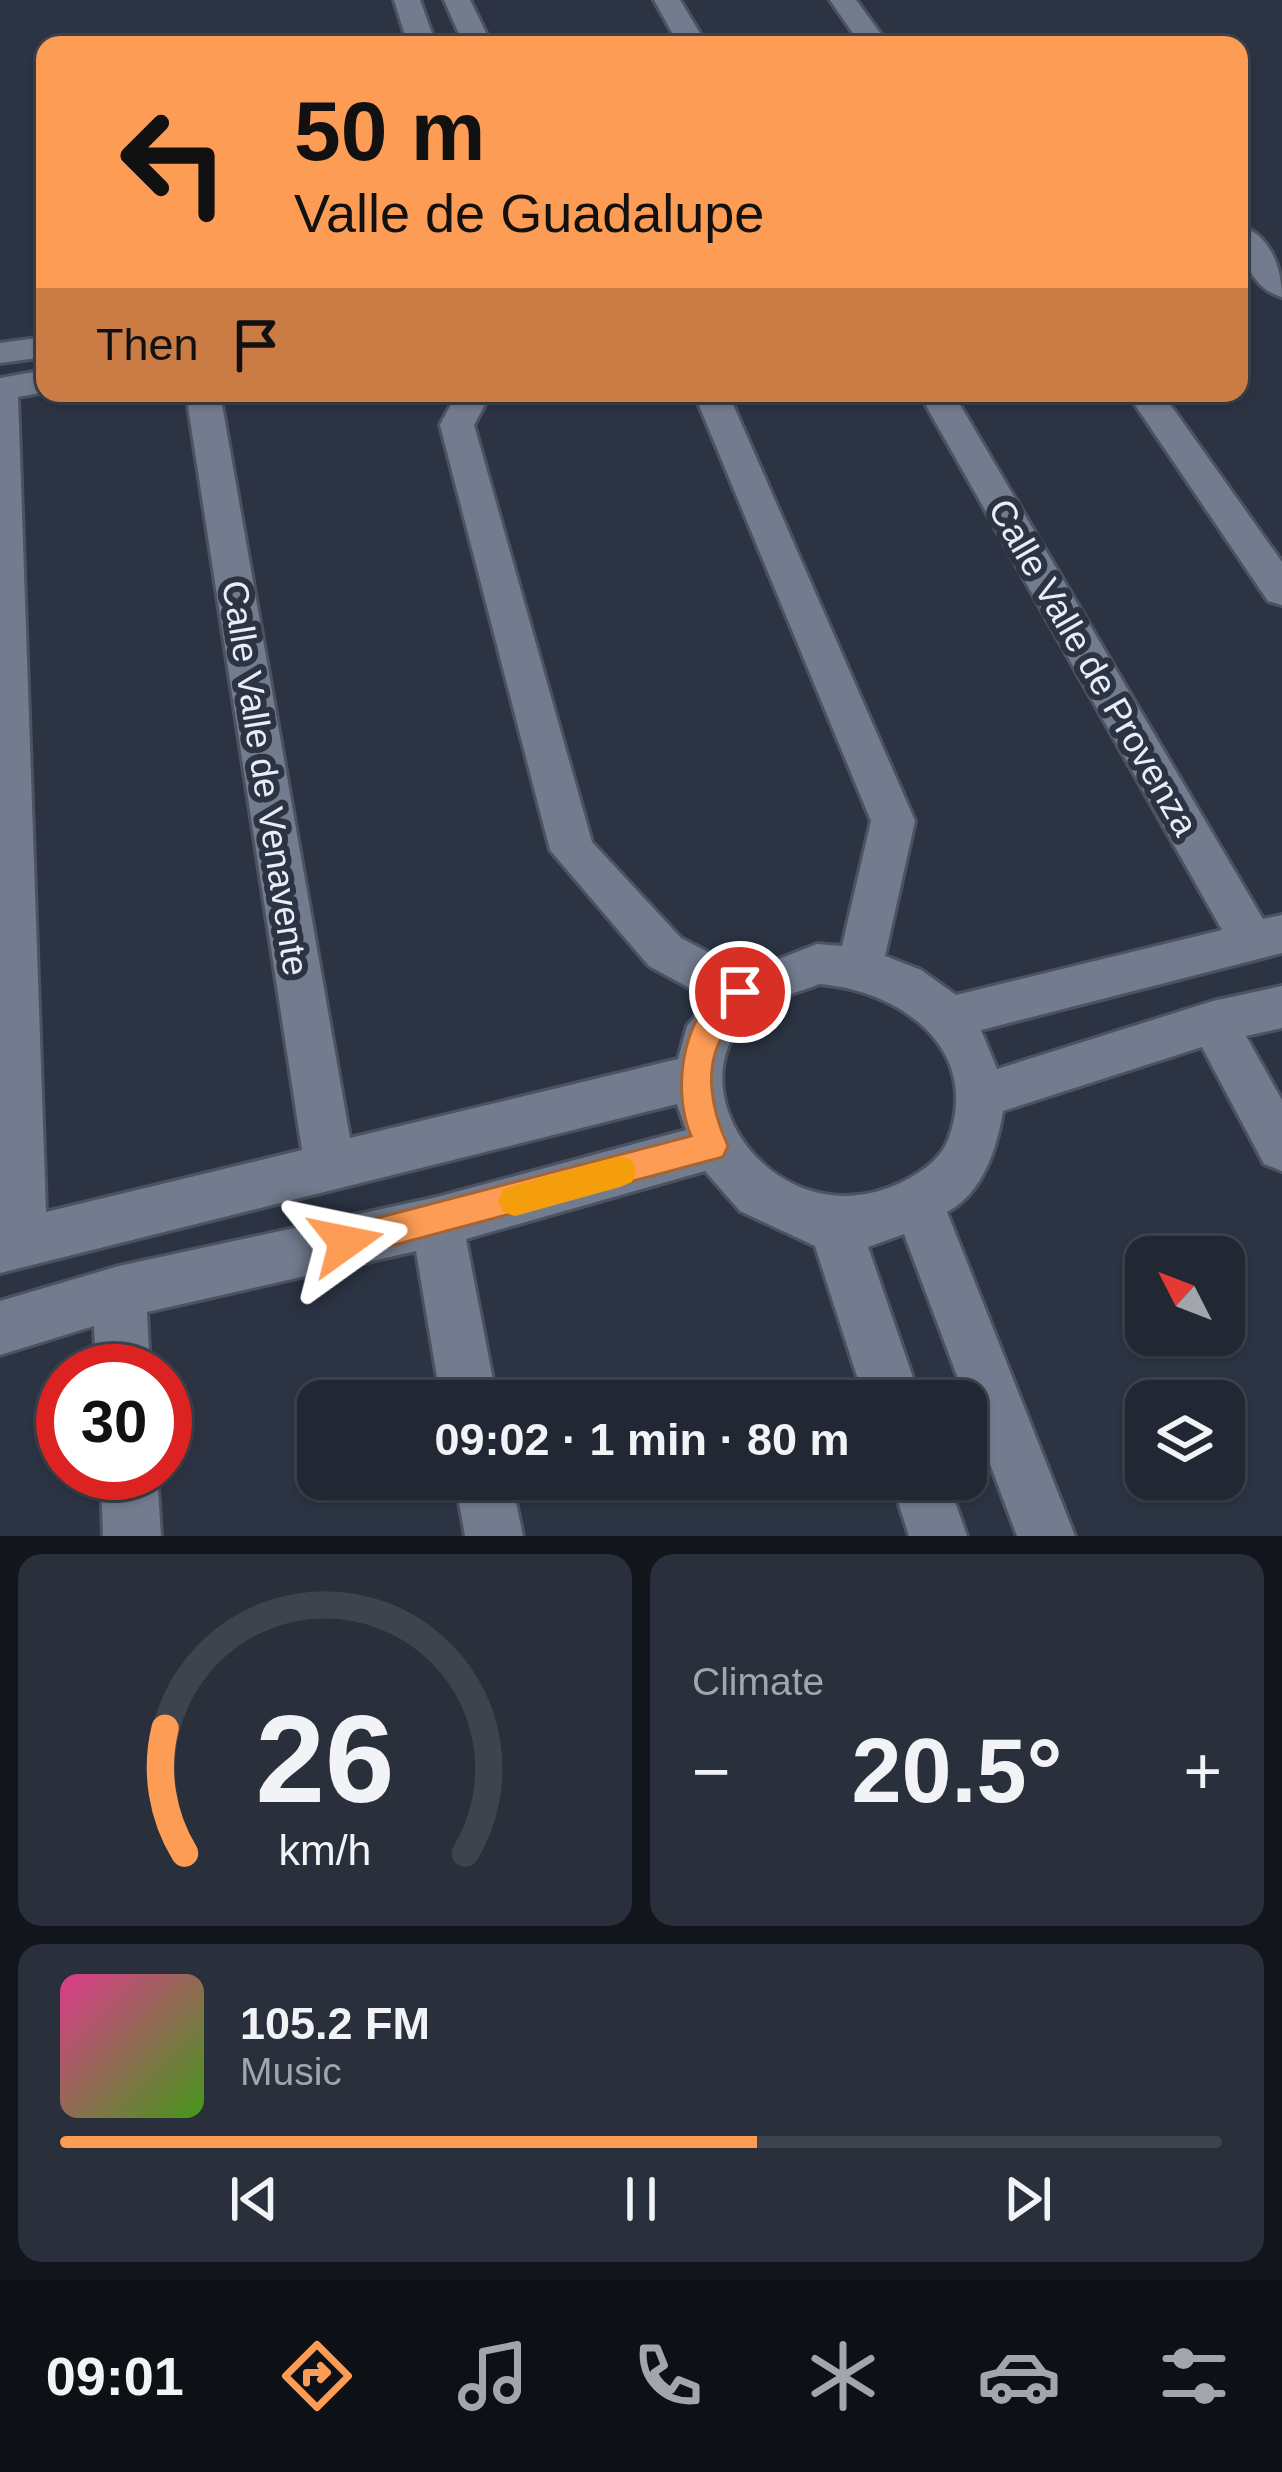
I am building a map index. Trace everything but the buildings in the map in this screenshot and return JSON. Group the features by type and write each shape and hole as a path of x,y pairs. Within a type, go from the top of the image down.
{"street":[{"path":"457,0 474,36"},
{"path":"667,0 688,36"},
{"path":"843,0 869,36"},
{"path":"411,1 420,36"},
{"path":"1248,246 1282,287"},
{"path":"0,353 36,348"},
{"path":"36,383 1,389 11,1245 329,1163 695,1077"},
{"name":"Calle Valle de Venavente","path":"204,402 329,1163"},
{"path":"469,402 457,425 572,850 665,952 740,992"},
{"path":"715,402 893,821 860,967"},
{"name":"Calle Valle de Provenza","path":"941,402 1267,938"},
{"path":"1150,402 1282,591"},
{"path":"948,1018 1267,938"},
{"path":"817,964 860,967 908,985 948,1018 971,1055 981,1096 975,1139 954,1178 919,1206 878,1222 834,1224 789,1214 750,1191 712,1146 700,1120 695,1077 708,1030 740,992 775,972 817,964"},
{"path":"981,1096 1213,1022 1282,1007"},
{"path":"1213,1022 1282,1148"},
{"path":"0,1328 119,1292 437,1222 712,1146"},
{"path":"919,1206 1046,1536"},
{"path":"437,1222 466,1380"},
{"path":"834,1224 886,1380"},
{"path":"119,1292 122,1344"},
{"path":"130,1500 132,1536"},
{"path":"487,1500 494,1536"},
{"path":"926,1500 938,1536"}],"slow traffic":[{"path":"515,1201 620,1171"}],"route":[{"path":"346,1242 437,1222 712,1146 700,1120 695,1077 708,1030 740,992"}]}
